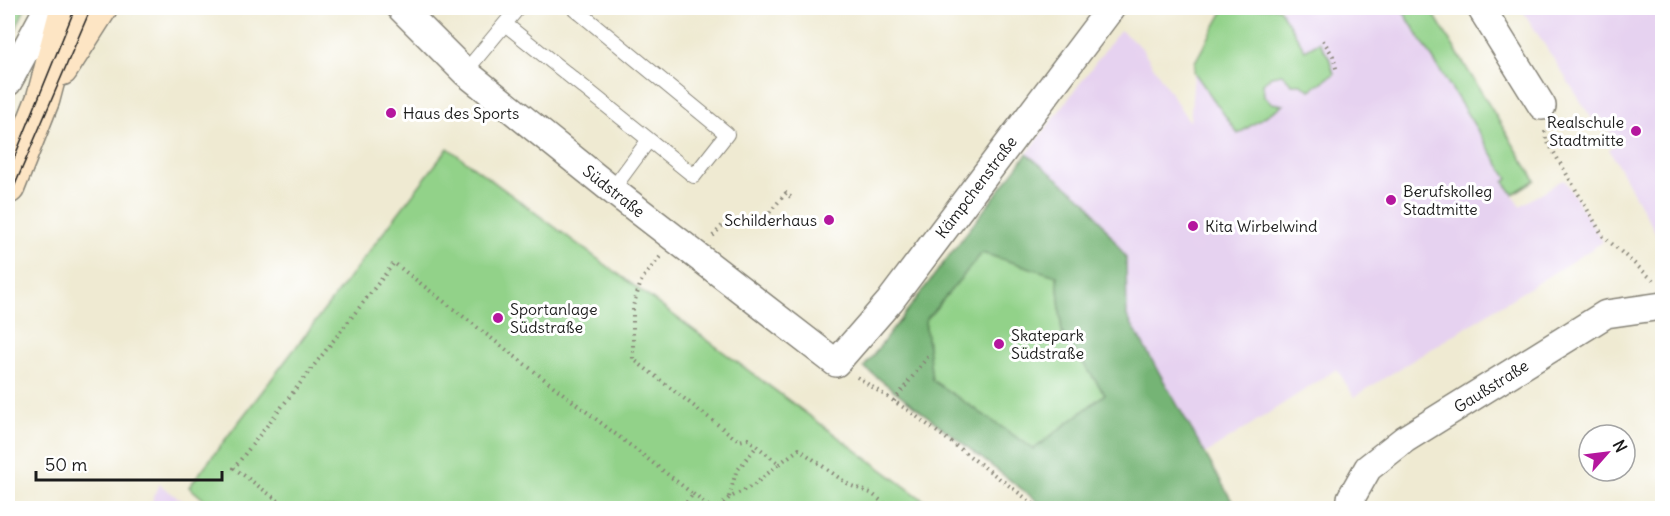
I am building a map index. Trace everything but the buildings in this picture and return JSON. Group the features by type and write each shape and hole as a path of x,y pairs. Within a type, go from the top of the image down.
{"main road":[{"path":"8,187 43,99 67,8"},
{"path":"43,99 100,8"}],"street":[{"path":"8,82 48,8"},
{"name":"Südstraße","path":"401,8 465,72 612,190 836,363"},
{"name":"Kämpchenstraße","path":"836,363 890,301 1110,8"},
{"path":"1481,8 1542,106"},
{"name":"Gaußstraße","path":"1351,508 1351,498 1368,468 1405,439 1606,314 1658,294"}],"lane":[{"path":"465,72 518,8"},
{"path":"505,24 694,176 727,134 574,8"},
{"path":"612,190 648,141"}],"path":[{"path":"1323,40 1333,56 1337,72"},
{"path":"1542,106 1546,139 1603,236 1658,294"},
{"path":"729,218 758,226 786,193 793,199"},
{"path":"675,238 642,279 633,306 633,359 739,441 748,439 779,464"},
{"path":"288,508 234,468 394,263 711,508"},
{"path":"894,401 929,355"},
{"path":"836,363 894,401 1039,508"},
{"path":"729,498 736,472 757,446"},
{"path":"719,508 729,498 754,485 799,449 849,485 871,493 890,508"},
{"path":"682,508 693,494"}],"shaded area":[{"name":"Berufskolleg Stadtmitte","path":"1225,8 1401,8 1509,179 1505,182 1520,206 1564,179 1603,242 1354,397 1337,369 1205,454 1127,316 1126,257 1087,202 1027,154 1120,30 1141,47 1190,123 1195,62"},
{"name":"Realschule Stadtmitte","path":"1521,8 1662,8 1662,244 1609,149 1617,143 1599,115 1592,119"},
{"path":"159,484 192,508 149,508"}],"green space":[{"path":"8,8 25,8 8,47"},
{"path":"1225,8 1279,8 1305,50 1319,42 1329,57 1334,74 1310,90 1301,84 1292,84 1282,74 1271,76 1263,84 1264,96 1272,103 1283,105 1238,134 1194,72 1195,62"},
{"path":"1401,8 1430,8 1535,180 1513,194 1504,182 1508,179"},
{"name":"Sportanlage Südstraße","path":"448,148 934,508 214,508 189,487"},
{"path":"1027,154 1087,202 1126,257 1127,316 1236,508 1046,508 864,367","holes":["982,253 1057,276 1062,333 1105,394 1034,449 932,380 925,321"]},
{"name":"Skatepark Südstraße","path":"982,253 1057,276 1062,333 1105,394 1034,449 932,380 925,321"}],"tram line":[{"path":"8,173 75,8"},
{"path":"8,201 91,8"}],"place":[{"name":"Haus des Sports","path":"391,113"},
{"name":"Realschule Stadtmitte","path":"1636,131"},
{"name":"Berufskolleg Stadtmitte","path":"1391,200"},
{"name":"Schilderhaus","path":"829,220"},
{"name":"Kita Wirbelwind","path":"1193,226"},
{"name":"Sportanlage Südstraße","path":"498,318"},
{"name":"Skatepark Südstraße","path":"999,344"}]}
